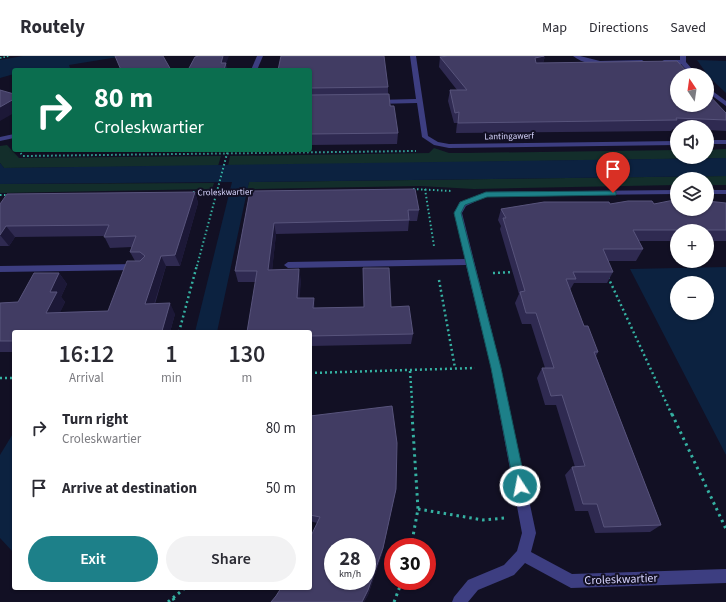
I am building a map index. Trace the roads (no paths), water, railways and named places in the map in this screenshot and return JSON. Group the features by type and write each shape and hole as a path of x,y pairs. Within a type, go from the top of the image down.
{"street":[{"path":"255,68 260,56"},
{"path":"372,102 419,101 413,56"},
{"path":"576,56 594,62 646,62"},
{"path":"661,62 683,59 689,68"},
{"path":"714,95 726,104"},
{"name":"Lantingawerf","path":"419,101 425,137 436,144 449,146 670,143"},
{"path":"0,139 12,136"},
{"path":"714,142 726,142"},
{"path":"459,602 473,585 509,570 523,555 529,533 496,368 458,213 462,204 486,194 670,192"},
{"path":"714,192 726,192"},
{"path":"288,265 469,262"},
{"path":"0,269 145,267"},
{"name":"Croleskwartier","path":"523,555 571,581 726,576"}],"water":[{"path":"23,56 124,56 69,65 70,68 12,68 12,75 0,78 0,60"},
{"path":"697,60 726,61 726,93 714,82 714,68 703,68"},
{"path":"714,158 726,158 726,176 714,176 714,172 670,172 670,177 249,182 217,330 195,330 232,182 0,184 0,163 4,168 670,159 670,164 714,164"},
{"path":"726,267 726,455 630,269"},
{"path":"12,435 12,551 0,538 0,455"}]}
